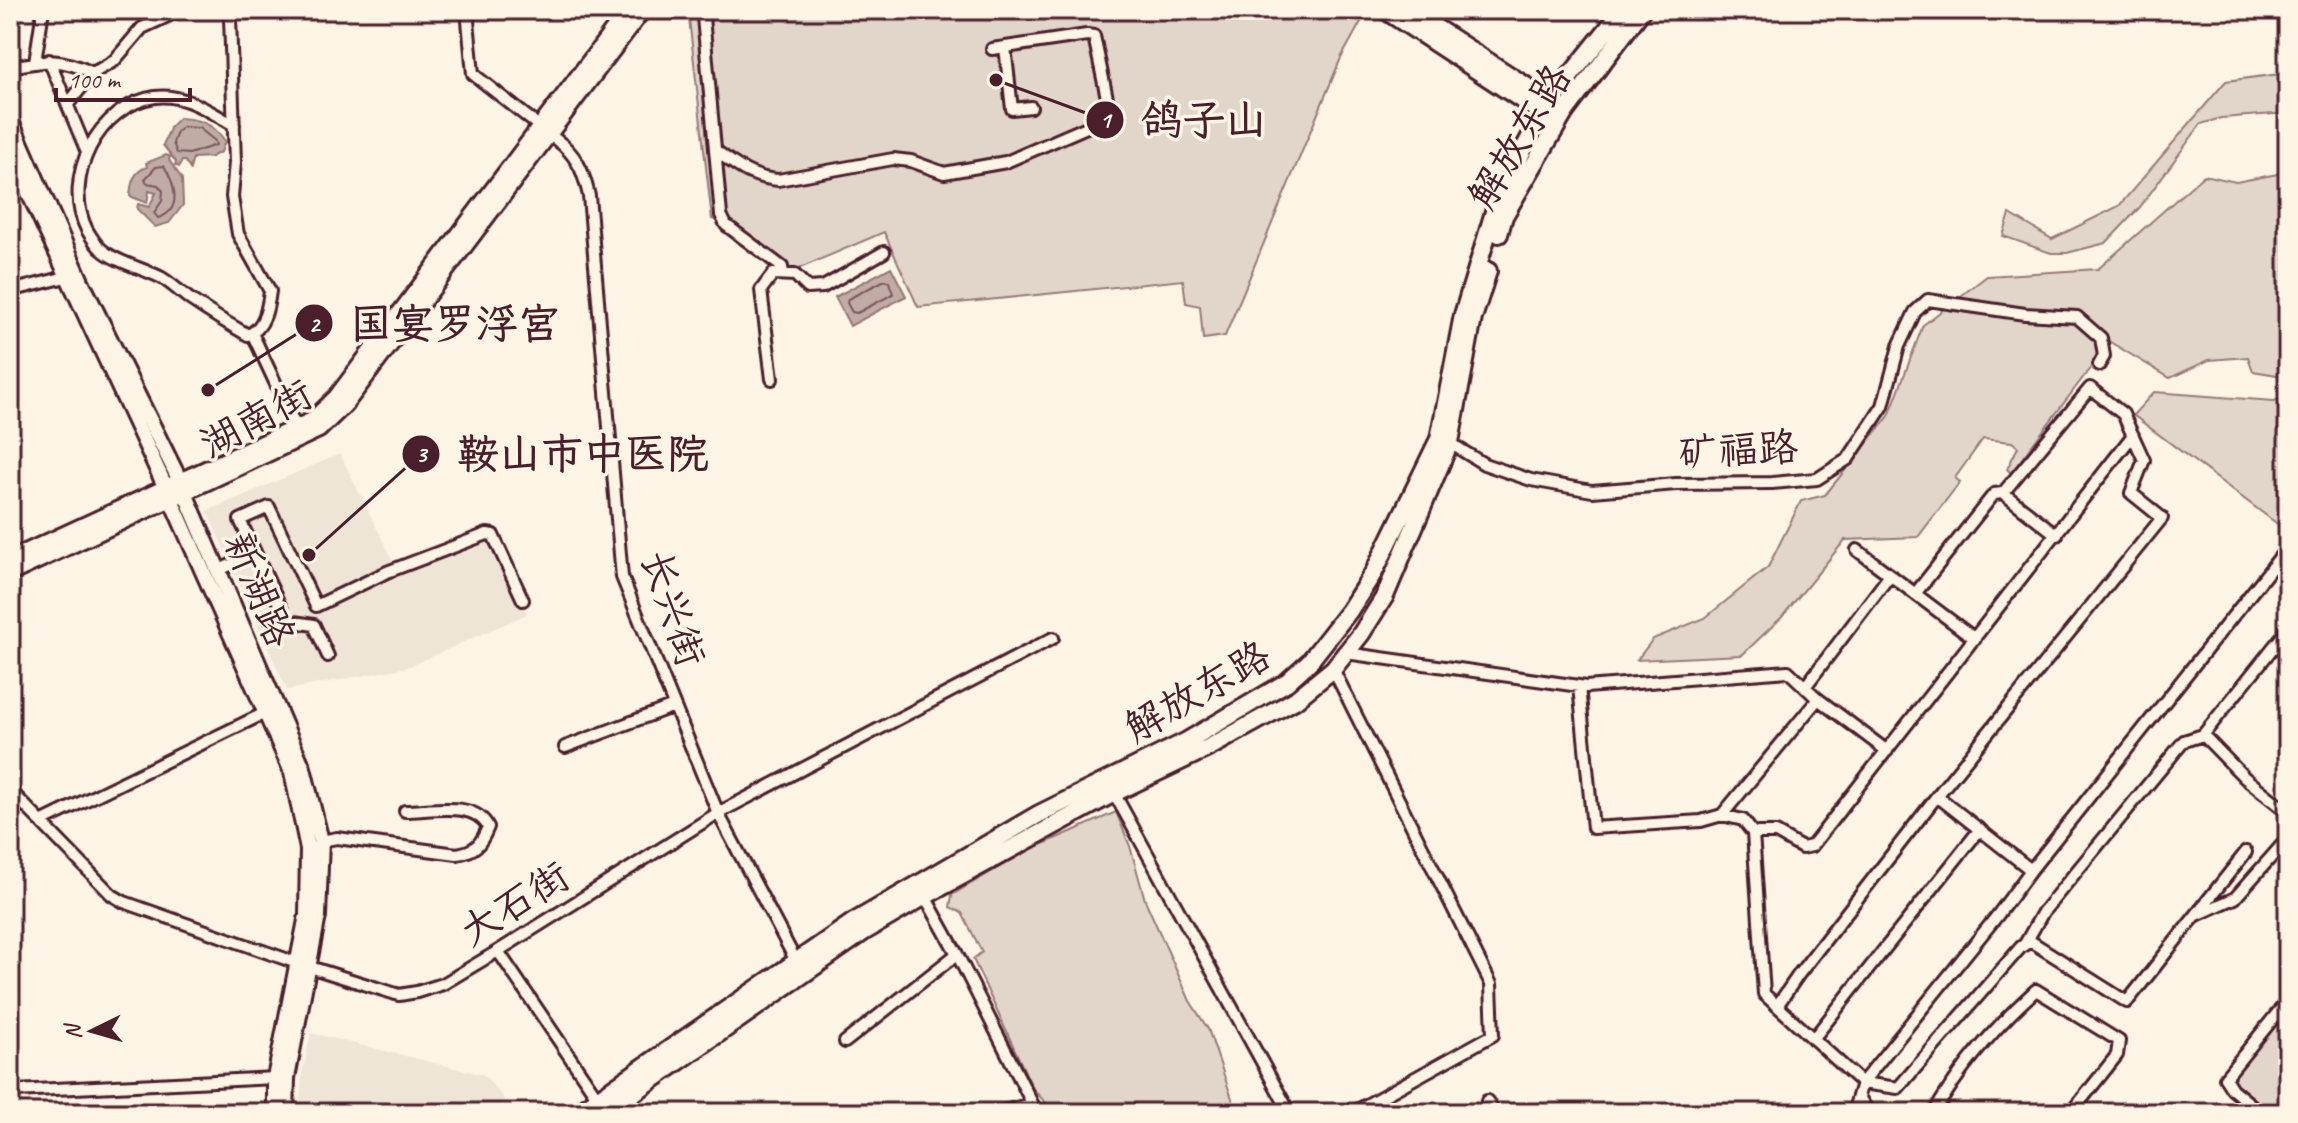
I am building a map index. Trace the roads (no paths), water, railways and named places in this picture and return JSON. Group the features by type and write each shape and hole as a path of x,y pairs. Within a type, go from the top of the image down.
{"main road":[{"name":"湖南街","path":"10,559 319,430 345,405 628,10"},
{"name":"湖南街","path":"10,574 312,420 336,397 543,131 643,10"},
{"path":"1385,10 1547,107"},
{"path":"1408,10 1561,118"},
{"name":"解放东路","path":"605,1113 921,890 1039,814 1187,741 1287,682 1320,649 1374,572 1445,440 1463,315 1494,212 1522,152 1547,107 1623,10"},
{"name":"解放东路","path":"577,1113 852,923 1210,747 1295,700 1333,669 1385,596 1445,440 1473,318 1504,216 1561,118 1642,10"},
{"name":"新湖路","path":"10,119 175,489 265,713 292,772 315,845"},
{"name":"新湖路","path":"10,152 66,277 217,571 303,768 315,845 303,964 275,1113"},
{"name":"新湖路","path":"281,1078 286,1113"}],"street":[{"path":"35,62 43,10"},
{"path":"68,104 93,73 114,61 142,28 181,10"},
{"path":"229,10 234,125 235,162 232,197 238,234 270,291 263,321 257,331 248,335 219,320 164,279 102,250 86,228 80,203 81,168 86,150 104,126 138,102 154,97 188,100 234,125"},
{"name":"长兴街","path":"467,10 473,74 574,156 583,171 589,196 622,577 718,813 797,963"},
{"path":"707,10 703,17 721,215 726,225 782,267 783,273"},
{"path":"715,150 742,171 759,179 778,180 893,159 911,161 944,173 1006,162 1103,120 1107,98 1094,36 992,49"},
{"path":"1005,47 1012,109 1031,107"},
{"path":"49,60 86,150"},
{"path":"10,67 49,60 67,61 93,73"},
{"path":"772,379 761,290 773,274 795,275 808,288 823,287 884,252"},
{"path":"10,291 66,277"},
{"name":"矿福路","path":"1445,440 1484,464 1531,480 1592,491 1676,484 1772,483 1817,479 1848,459 1883,406 1899,346 1915,312 1928,300 2025,314 2077,317 2101,338 2104,356 2099,365"},
{"path":"252,333 296,427"},
{"path":"1777,1006 1937,796 2162,518 2131,493 2144,460 2123,414 2090,388 2003,493 1994,494 1915,594"},
{"path":"1753,833 1776,833 1802,848 1812,846 2133,435"},
{"path":"2003,493 2057,535"},
{"path":"328,656 314,625 287,621 240,520 269,507 316,606 387,572 487,534 493,535 523,600"},
{"path":"1853,1113 1862,1083 2288,547"},
{"path":"1857,550 1975,639"},
{"path":"217,571 255,554"},
{"path":"1805,687 1890,575"},
{"path":"1579,686 1593,828 1701,821 1722,815 1743,820 1753,833 1764,994 1862,1083 1898,1088 2025,944 2043,912 2184,741 2203,735 2288,629"},
{"name":"大石街","path":"11,795 112,895 124,902 399,995 443,984 718,813 1053,638"},
{"path":"1346,653 1579,686 1788,671 1818,699 1887,751"},
{"path":"1333,669 1491,984 1493,1035 1352,1113"},
{"path":"1722,815 1818,699"},
{"path":"565,747 674,706"},
{"path":"41,822 265,713"},
{"path":"2203,735 2245,778 2288,812"},
{"path":"1114,793 1290,1113"},
{"path":"1937,796 2031,870"},
{"path":"315,845 337,838 457,854 472,852 482,842 488,827 483,817 469,810 405,811"},
{"path":"1813,1039 1980,829"},
{"path":"2195,916 2235,898 2288,838"},
{"path":"2025,944 2030,941 2127,1002 2246,852"},
{"path":"921,890 957,954 1034,1108 997,1113"},
{"path":"498,951 597,1097"},
{"path":"845,1042 957,954"},
{"path":"1934,1113 1948,1088 2017,1007 2036,990 2119,1041 2117,1055 2071,1113"},
{"path":"2261,1113 2232,1089 2225,1078 2288,1000"},
{"path":"10,1094 15,1091 281,1078"},
{"path":"1859,1097 1869,1113"},
{"path":"1487,1101 1495,1113"}],"water":[{"path":"179,118 199,121 216,130 225,141 221,152 211,157 193,158 190,169 185,161 179,167 175,165 176,162 163,145 171,126"},
{"path":"166,155 182,179 183,205 169,223 155,227 137,209 138,204 149,207 156,193 149,191 147,203 130,196 130,191 134,178 147,167 146,163"},
{"path":"891,267 906,296 850,326 835,297"}],"place":[{"name":"鸽子山","path":"996,80"},
{"name":"国宴罗浮宫","path":"208,390"},
{"name":"鞍山市中医院","path":"309,555"}]}
